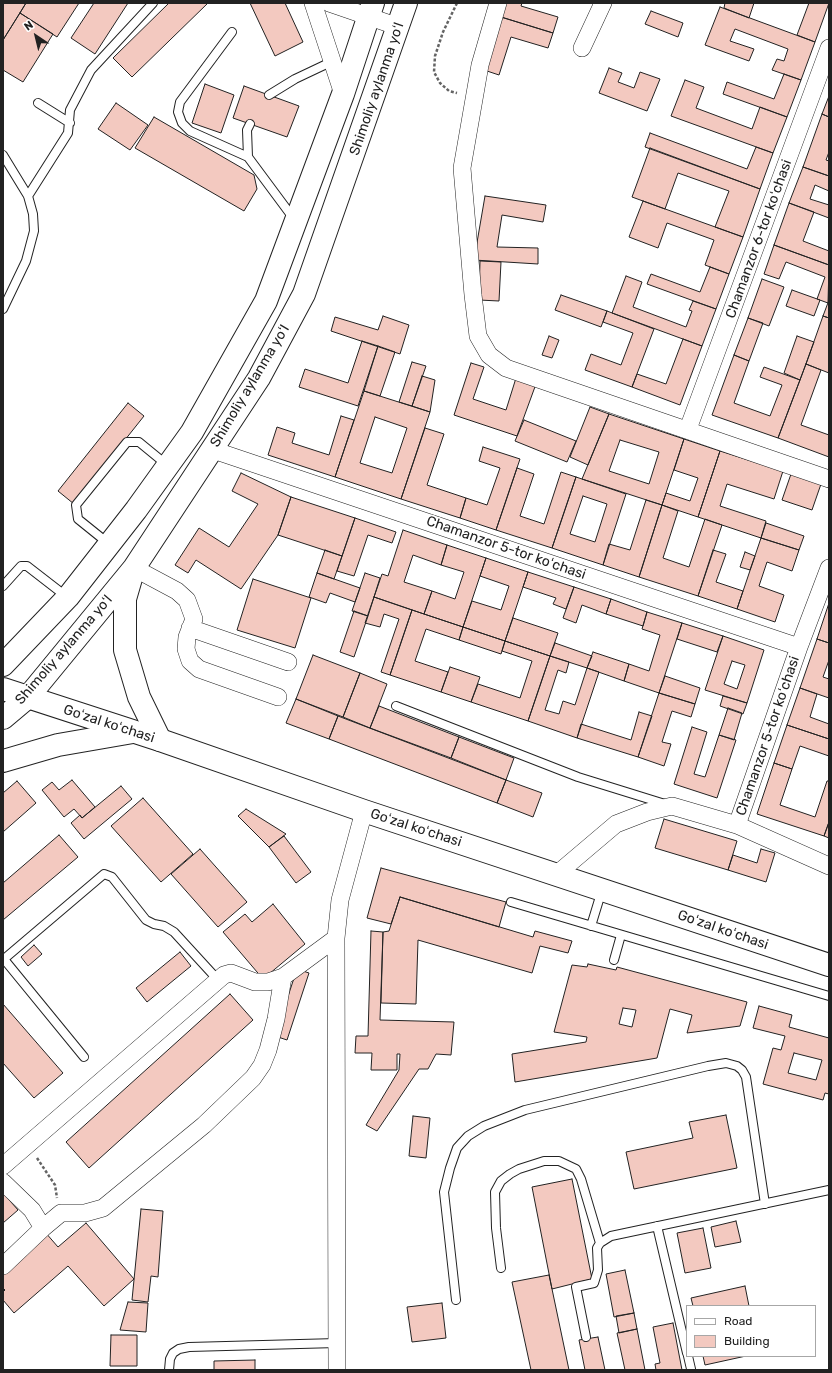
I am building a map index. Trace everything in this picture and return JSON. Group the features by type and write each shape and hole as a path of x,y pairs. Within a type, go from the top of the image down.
{"main road":[{"name":"Shimoliy aylanma yoʻl","path":"3,718 28,697 134,568 259,378 304,294 399,27 406,3"},
{"name":"Shimoliy aylanma yoʻl","path":"3,665 68,597 168,466 192,432 266,301 343,94 371,10"},
{"path":"134,568 126,599 125,650 138,697 160,740"},
{"name":"Goʻzal koʻchasi","path":"3,689 160,740 364,811 829,965"},
{"path":"3,761 58,745 133,732"}],"street":[{"path":"313,3 343,94"},
{"path":"498,3 480,65 462,175 472,288 478,336 489,355 506,368 688,429 829,479"},
{"path":"582,48 603,3"},
{"path":"336,4 371,10 399,27"},
{"name":"Chamanzor 6-tor koʻchasi","path":"688,429 829,48"},
{"name":"Chamanzor 5-tor koʻchasi","path":"213,450 799,647"},
{"path":"134,568 177,591 187,600 194,619 190,628 186,649 190,661 199,669 278,697"},
{"name":"Chamanzor 5-tor koʻchasi","path":"737,825 799,647 829,568"},
{"path":"190,628 288,662"},
{"path":"557,874 616,824 647,812 672,806 737,825 829,866"},
{"path":"337,1370 336,938 340,900 364,811"},
{"path":"3,1166 224,975 231,973 255,982 268,982 283,978 336,938"},
{"path":"3,1266 61,1212 85,1213 103,1208 204,1125 253,1078 262,1065 268,1050 276,1019 283,978"},
{"path":"3,1182 32,1210 43,1228"}],"lane":[{"path":"28,196 68,133 70,110 91,70 153,3"},
{"path":"232,32 180,102 178,112 182,123 190,131 248,157 296,222"},
{"path":"269,95 295,79 333,61"},
{"path":"38,102 70,123"},
{"path":"248,157 247,130 250,124"},
{"path":"3,155 28,196 33,214 34,231 26,261 3,309"},
{"path":"109,544 78,519 76,505 127,442 139,442 168,466"},
{"path":"3,586 21,566 27,566 68,597"},
{"path":"396,706 578,777 672,806"},
{"path":"84,1057 4,958 104,874 112,877 146,920 154,924 164,926 174,932 218,980"},
{"path":"591,926 602,889"},
{"path":"511,902 829,996"},
{"path":"614,960 622,935"},
{"path":"456,1300 444,1192 457,1148 468,1136 484,1126 525,1110 708,1066 726,1063 736,1066 742,1070 746,1077 765,1204"},
{"path":"501,1268 496,1228 495,1192 501,1181 510,1174 518,1169 544,1161 559,1161 576,1169 581,1178 600,1243"},
{"path":"586,1337 576,1287 594,1283 598,1270 597,1248 600,1243 611,1236 829,1190"},
{"path":"657,1226 686,1349"},
{"path":"169,1370 170,1359 174,1353 179,1349 189,1347 337,1343"},
{"path":"688,1357 691,1369"}],"path":[{"path":"457,3 443,32 434,56 434,72 440,83 450,91 460,94 475,91"},
{"path":"26,1146 44,1167 55,1185 61,1212"}],"building":[{"path":"3,3 26,3 3,40"},
{"path":"26,3 79,3 57,37 20,13"},
{"path":"94,3 128,3 95,54 71,38"},
{"path":"169,3 208,3 132,77 113,58"},
{"path":"250,3 285,3 303,42 275,56"},
{"path":"506,3 522,3 521,6 558,17 553,33 501,17"},
{"path":"725,3 754,3 749,18 724,8"},
{"path":"809,3 829,3 815,42 797,35"},
{"path":"720,7 815,42 801,80 772,70 777,59 784,61 788,49 735,29 730,41 754,49 749,61 705,45"},
{"path":"651,11 683,23 678,37 645,24"},
{"path":"20,13 53,34 23,82 3,70 3,40"},
{"path":"501,17 553,33 548,48 511,37 499,75 484,70"},
{"path":"609,68 622,73 618,82 634,88 640,72 660,79 647,111 599,93"},
{"path":"784,74 801,80 787,117 723,94 727,82 774,99"},
{"path":"685,80 704,87 696,108 752,129 760,107 787,117 773,153 671,116"},
{"path":"205,84 234,95 221,133 192,123"},
{"path":"244,86 299,106 287,137 233,118"},
{"path":"829,96 829,117 822,114"},
{"path":"116,103 148,125 130,150 98,129"},
{"path":"822,114 829,117 829,152 826,160 829,161 829,176 803,167"},
{"path":"154,117 254,175 257,189 244,211 135,148"},
{"path":"650,133 747,169 756,147 773,153 760,189 645,147"},
{"path":"650,148 760,189 743,237 715,227 729,191 678,173 665,209 632,197"},
{"path":"803,167 829,176 829,191 815,185 810,199 829,205 829,218 789,203"},
{"path":"485,196 546,205 543,222 502,215 497,247 538,248 538,264 474,260"},
{"path":"643,201 743,237 729,274 705,265 714,240 667,223 658,248 629,237"},
{"path":"789,203 814,212 803,241 829,251 829,265 774,245"},
{"path":"774,245 829,265 828,303 817,299 825,277 786,262 779,279 764,274"},
{"path":"480,261 501,262 499,301 479,300"},
{"path":"710,267 729,274 716,309 647,284 651,274 700,292"},
{"path":"626,276 642,282 633,307 686,327 692,311 689,310 693,301 716,309 702,346 612,313"},
{"path":"762,279 784,287 769,326 748,318"},
{"path":"792,290 820,300 814,316 786,306"},
{"path":"561,295 607,311 601,327 555,310"},
{"path":"829,300 829,318 823,316"},
{"path":"607,311 654,329 632,387 585,370 591,354 621,365 633,333 603,322"},
{"path":"383,316 409,325 400,354 331,331 335,317 378,330"},
{"path":"823,316 829,318 829,373 806,364"},
{"path":"748,318 763,323 749,361 734,355"},
{"path":"549,336 559,340 552,358 542,355"},
{"path":"797,336 814,342 800,380 784,373"},
{"path":"683,339 702,346 680,405 632,387 637,374 666,384"},
{"path":"362,341 378,346 358,406 299,387 305,369 348,383"},
{"path":"378,346 395,352 380,396 364,391"},
{"path":"734,355 749,361 734,403 770,416 782,385 760,377 764,367 800,380 778,438 712,415"},
{"path":"412,362 426,366 412,406 399,402"},
{"path":"471,363 484,367 473,399 506,410 516,378 536,384 517,436 454,415"},
{"path":"806,364 821,370 801,425 829,435 829,457 778,438"},
{"path":"422,376 435,380 430,412 412,406"},
{"path":"364,391 430,412 401,499 335,477","holes":["375,417 407,428 392,473 360,463"]},
{"path":"128,403 144,416 74,504 58,491"},
{"path":"590,407 609,414 588,465 570,457"},
{"path":"609,414 684,439 662,505 582,479","holes":["620,440 659,452 649,484 609,471"]},
{"path":"341,416 354,420 335,477 268,455 277,427 295,433 292,443 329,455"},
{"path":"524,420 576,441 567,462 515,441"},
{"path":"425,428 444,434 427,485 466,498 460,518 401,499"},
{"path":"684,439 720,451 698,517 662,505 666,493 690,501 698,478 674,470"},
{"path":"483,447 520,459 496,530 460,518 466,498 487,505 500,468 479,461"},
{"path":"720,451 783,471 774,499 727,484 720,506 766,521 761,538 698,517"},
{"path":"517,468 534,474 520,516 544,524 561,472 576,477 552,548 496,530"},
{"path":"241,473 291,497 278,535 241,589 196,560 188,573 175,565 199,528 229,547 258,504 232,491"},
{"path":"791,474 821,484 812,510 782,500"},
{"path":"576,477 626,494 603,565 552,548","holes":["583,496 607,504 595,542 570,534"]},
{"path":"291,497 355,518 342,556 278,535"},
{"path":"646,500 662,505 639,577 603,565 609,544 630,550"},
{"path":"662,505 678,511 663,558 689,567 705,519 722,525 698,596 639,577"},
{"path":"355,518 396,532 392,543 368,535 354,576 337,571"},
{"path":"766,523 804,536 799,550 761,538"},
{"path":"403,530 447,545 441,565 413,555 404,582 432,591 424,614 374,597 382,574 388,576"},
{"path":"761,538 799,550 792,571 767,562 759,586 784,595 775,622 737,609"},
{"path":"447,545 486,558 463,627 424,614 432,591 455,599 464,572 441,565"},
{"path":"325,550 342,556 334,579 317,573"},
{"path":"713,550 726,554 716,582 743,591 737,609 698,596"},
{"path":"745,552 755,556 750,570 740,567"},
{"path":"486,558 528,572 505,641 463,627 472,601 501,610 509,586 480,576"},
{"path":"528,572 574,587 566,609 553,604 556,598 523,587"},
{"path":"317,573 360,588 355,602 330,593 326,603 309,597"},
{"path":"365,573 380,578 368,616 352,611"},
{"path":"253,579 311,598 295,648 237,630"},
{"path":"574,587 611,599 606,614 582,605 576,623 563,618"},
{"path":"374,597 412,610 390,675 381,672 399,619 384,614 380,627 365,623"},
{"path":"611,599 647,612 643,626 606,614"},
{"path":"829,603 829,643 817,639"},
{"path":"412,610 463,627 459,640 426,629 415,661 448,672 441,692 390,675"},
{"path":"354,611 368,616 354,657 340,652"},
{"path":"647,612 682,623 659,693 624,681 629,664 649,671 660,635 642,629"},
{"path":"513,618 558,633 550,656 505,641"},
{"path":"682,623 723,636 717,652 677,639"},
{"path":"463,627 505,641 501,654 459,640"},
{"path":"723,636 764,650 747,703 705,690","holes":["732,661 745,665 737,689 724,684"]},
{"path":"817,639 829,643 829,660 823,677 829,679 829,698 800,688"},
{"path":"505,641 550,656 528,721 471,702 478,684 520,698 532,661 502,651"},
{"path":"555,643 592,656 587,668 550,656"},
{"path":"593,652 629,664 624,681 587,668"},
{"path":"313,655 360,673 343,717 296,699"},
{"path":"550,656 569,662 566,673 558,670 545,710 559,714 563,701 575,705 587,668 599,672 577,738 528,721"},
{"path":"450,667 480,677 471,702 441,692"},
{"path":"360,673 387,684 370,728 343,717"},
{"path":"665,676 700,688 695,704 659,693"},
{"path":"800,688 817,694 810,717 829,724 829,739 787,725"},
{"path":"659,693 695,704 691,717 672,711 662,742 671,744 664,766 638,757"},
{"path":"723,696 747,703 743,714 720,706"},
{"path":"296,699 338,716 329,739 286,723"},
{"path":"379,706 459,737 451,758 370,728"},
{"path":"728,708 742,713 734,740 719,735"},
{"path":"639,712 652,716 638,757 577,738 581,724 631,740"},
{"path":"338,716 506,780 497,803 329,739"},
{"path":"787,725 829,739 829,756 800,746 792,769 774,763"},
{"path":"692,727 707,732 694,774 705,777 719,735 736,740 717,798 674,784"},
{"path":"459,737 514,758 506,780 451,758"},
{"path":"774,763 792,769 780,805 815,817 827,781 829,781 829,822 824,836 757,814"},
{"path":"72,780 95,807 82,818 74,809 64,817 42,790 52,782 59,790"},
{"path":"506,780 542,793 533,817 497,803"},
{"path":"17,781 36,803 3,832 3,793"},
{"path":"121,786 132,799 84,839 71,823 80,815 82,818"},
{"path":"143,798 193,854 161,882 111,826"},
{"path":"246,809 286,834 269,847 238,816"},
{"path":"664,819 737,841 728,870 655,848"},
{"path":"829,822 829,838 824,836"},
{"path":"59,835 78,857 3,920 3,883"},
{"path":"284,836 311,872 296,883 269,847"},
{"path":"200,849 247,902 218,927 171,874"},
{"path":"761,849 775,853 766,882 728,870 733,855 757,863"},
{"path":"381,868 506,902 499,927 400,897 391,924 367,918"},
{"path":"400,897 533,937 535,931 572,941 568,953 540,946 532,973 418,940 416,1004 381,1003 383,932 389,931"},
{"path":"273,904 305,944 263,979 223,932 245,914 252,922"},
{"path":"371,931 383,932 380,1020 454,1022 451,1055 436,1054 428,1069 419,1069 377,1131 366,1125 399,1070 400,1054 397,1054 397,1070 371,1070 372,1053 355,1053 356,1036 368,1036"},
{"path":"34,945 42,954 28,966 21,957"},
{"path":"180,952 191,966 147,1002 136,988"},
{"path":"588,964 616,970 617,967 747,1002 740,1026 687,1033 692,1015 670,1009 657,1058 515,1082 512,1054 586,1042 587,1037 554,1032 572,965 587,967","holes":["623,1008 636,1010 632,1027 619,1024"]},
{"path":"297,969 309,973 287,1040 275,1036"},
{"path":"230,994 253,1020 89,1168 66,1142"},
{"path":"3,1004 63,1073 34,1098 3,1063"},
{"path":"759,1006 792,1015 789,1027 829,1038 829,1094 825,1093 823,1100 763,1084 773,1048 781,1050 785,1036 753,1028","holes":["794,1053 822,1060 816,1080 788,1073"]},
{"path":"726,1115 737,1168 634,1189 626,1152 693,1138 689,1122"},
{"path":"413,1116 430,1118 426,1158 409,1156"},
{"path":"572,1179 592,1279 552,1289 532,1187"},
{"path":"3,1193 18,1210 3,1223"},
{"path":"141,1209 163,1211 158,1277 151,1276 148,1302 132,1300"},
{"path":"736,1221 741,1242 715,1247 711,1227"},
{"path":"86,1223 134,1279 104,1306 68,1266 14,1313 3,1300 3,1292 5,1290 3,1288 3,1270 45,1232 58,1247"},
{"path":"703,1228 711,1268 685,1273 677,1233"},
{"path":"625,1270 634,1313 614,1317 606,1274"},
{"path":"549,1275 569,1370 531,1370 512,1282"},
{"path":"745,1286 749,1305 693,1305 691,1298"},
{"path":"128,1302 148,1303 146,1332 120,1330"},
{"path":"442,1303 446,1338 412,1342 407,1307"},
{"path":"634,1313 637,1329 619,1333 616,1316"},
{"path":"673,1323 682,1370 656,1370 655,1364 660,1363 653,1327"},
{"path":"637,1329 645,1370 625,1370 617,1333"},
{"path":"111,1335 137,1335 137,1366 110,1366"},
{"path":"598,1337 605,1370 585,1370 579,1340"},
{"path":"703,1357 741,1357 705,1365"},
{"path":"255,1360 255,1370 214,1370 214,1361"}]}
